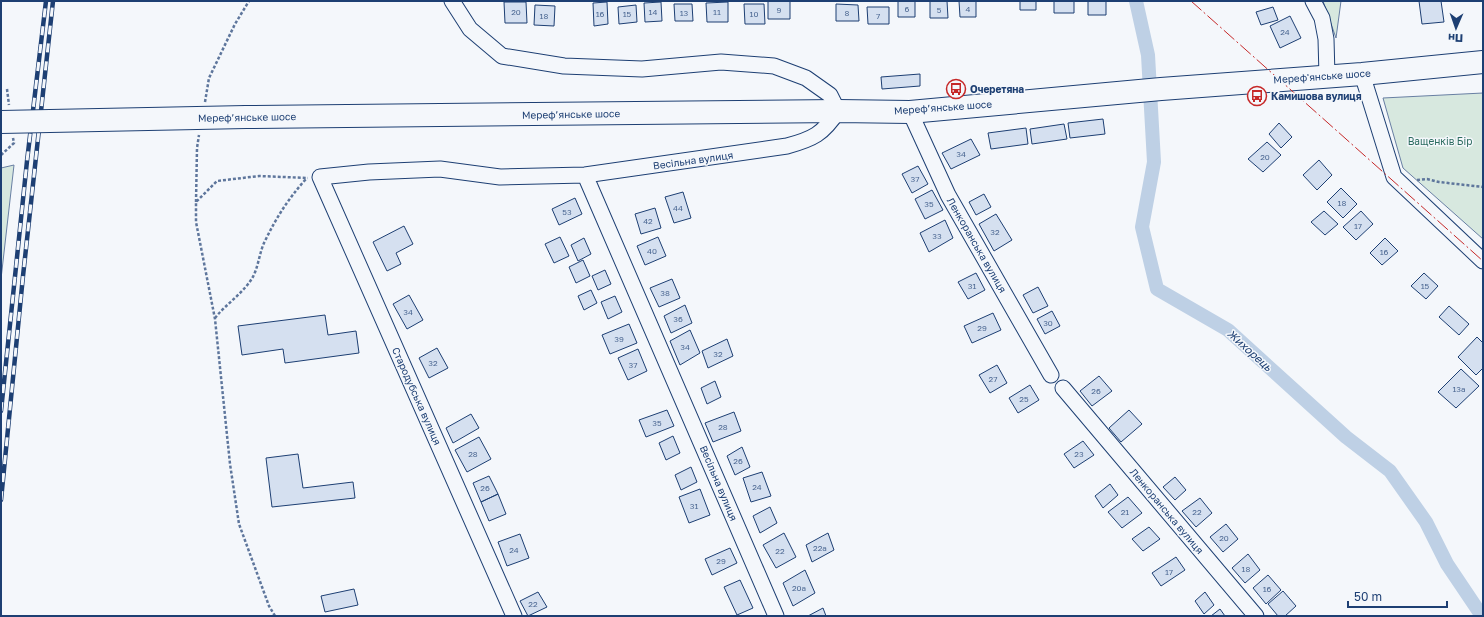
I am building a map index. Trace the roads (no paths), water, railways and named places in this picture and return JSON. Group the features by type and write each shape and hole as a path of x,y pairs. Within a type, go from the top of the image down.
{"highway":[{"name":"Мереф'янське шосе","path":"1151,90 1362,74 1483,62"},
{"name":"Мереф’янське шосе","path":"1,122 246,117 838,110 910,112 1151,90"}],"street":[{"path":"452,1 470,28 502,56 564,66 588,67 642,68 721,62 774,66 806,78 830,95 838,110"},
{"path":"1313,1 1322,18 1326,39 1327,76"},
{"path":"1362,74 1394,177 1483,261"},
{"name":"Весільна вулиця","path":"776,616 585,175 787,146 808,140 827,127 838,110"},
{"name":"Ленкоранська вулиця","path":"910,112 948,195 1051,375"},
{"name":"Стародубська вулиця","path":"514,616 313,178 369,172 440,169 500,177 585,175"},
{"name":"Ленкоранська вулиця","path":"1063,388 1256,616"}],"waterway":[{"name":"Жихорець","path":"1136,1 1148,55 1154,162 1142,227 1157,289 1228,330 1346,437 1390,471 1426,522 1447,564 1482,616"}],"railway":[{"path":"1,411 27,161 46,1"},
{"path":"1,500 23,276 53,1"}],"place":[{"name":"Очеретяна","path":"956,89"},
{"name":"Камишова вулиця","path":"1257,96"}],"park label":[{"name":"Ващенків Бір","path":"1440,141"}]}
